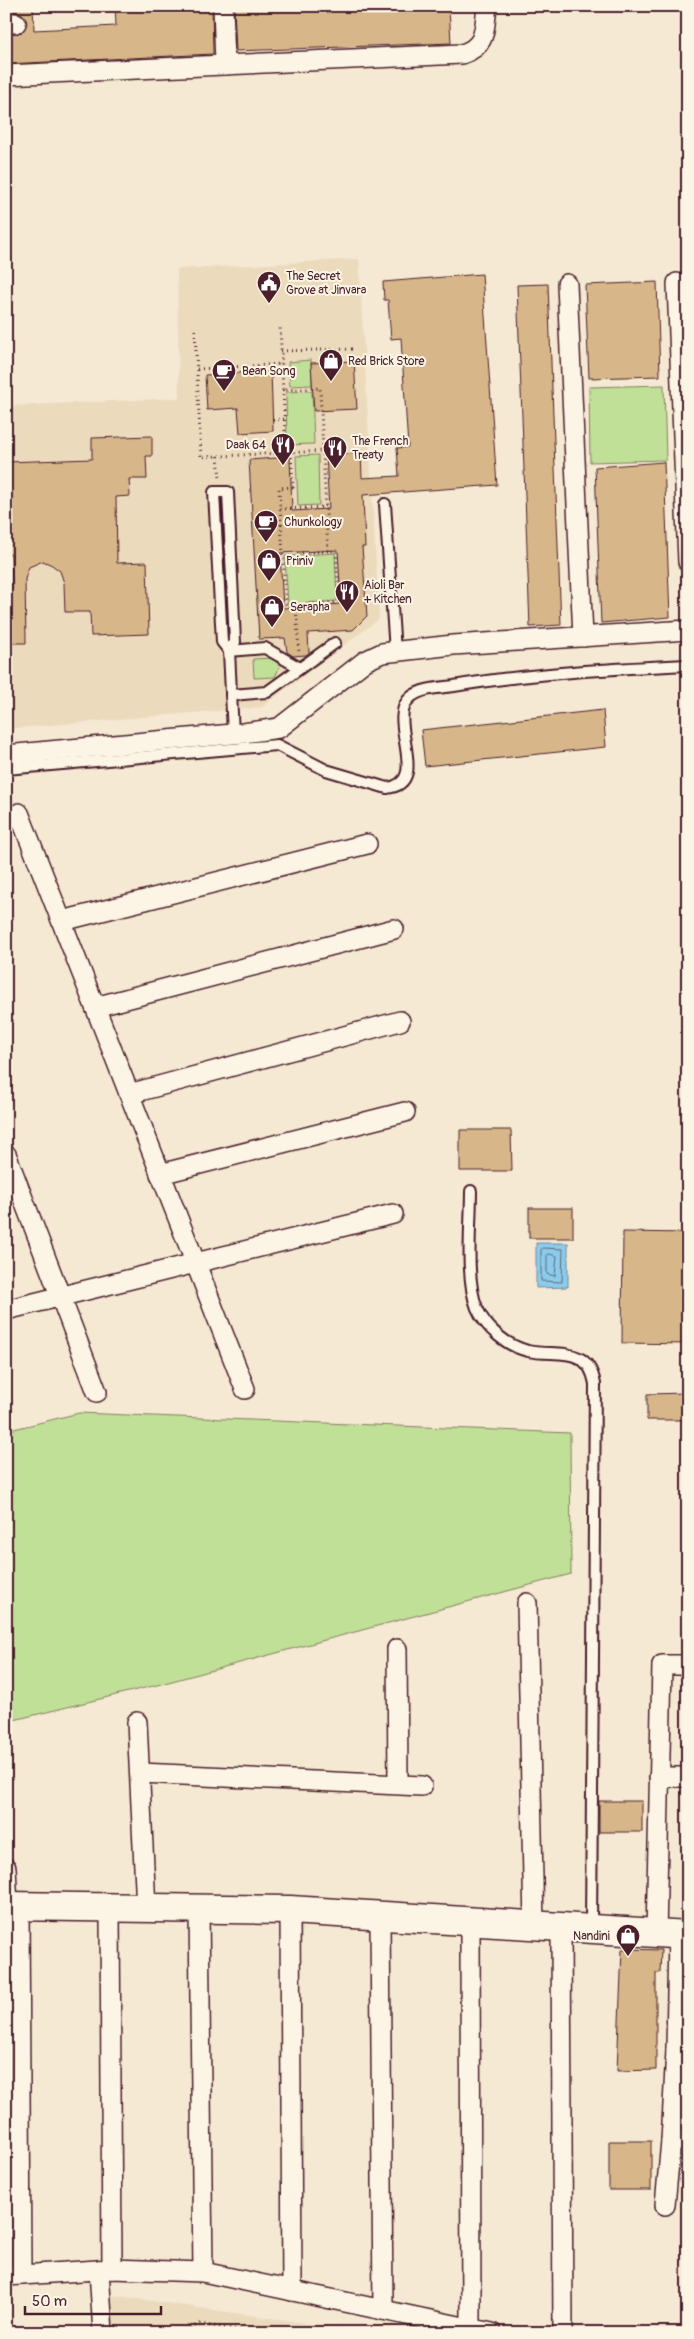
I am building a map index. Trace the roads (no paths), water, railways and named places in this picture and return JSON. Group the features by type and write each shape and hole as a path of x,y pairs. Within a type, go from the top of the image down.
{"street":[{"path":"223,6 225,65"},
{"path":"6,75 462,54 473,50 482,39 487,6"},
{"path":"677,283 688,562"},
{"path":"566,284 584,637"},
{"path":"6,755 279,728 365,661 382,653 453,645 688,630"},
{"path":"19,812 245,1389"},
{"path":"62,921 367,844"},
{"path":"95,1006 394,929"},
{"path":"129,1094 400,1021"},
{"path":"160,1174 404,1112"},
{"path":"6,1154 10,1175 61,1297 97,1392"},
{"path":"6,1310 394,1214"},
{"path":"527,1603 534,1925"},
{"path":"397,1650 398,1784"},
{"path":"665,2205 679,2141 682,2050 674,1935 659,1777 662,1665 688,1665"},
{"path":"137,1722 146,1908"},
{"path":"140,1773 422,1786"},
{"path":"659,1777 688,1777"},
{"path":"6,1868 11,1906 14,2275 105,2269 203,2272 492,2333"},
{"path":"11,1906 290,1910 674,1935"},
{"path":"103,2333 110,1908"},
{"path":"199,1909 203,2272"},
{"path":"290,1910 292,2290"},
{"path":"380,1916 383,2310"},
{"path":"470,1921 471,2328"},
{"path":"561,1927 563,2333"}],"lane":[{"path":"221,492 214,492 222,642 229,651 233,734"},
{"path":"385,504 395,652"},
{"path":"231,695 267,692 335,643"},
{"path":"229,651 265,648 300,668"},
{"path":"6,769 277,745 326,770 387,788 395,787 400,786 406,779 408,768 403,720 405,705 409,698 422,691 484,681 688,665"},
{"path":"470,1191 471,1286 478,1310 484,1321 497,1335 515,1346 527,1350 562,1352 577,1357 589,1367 595,1384 591,1929"}],"water":[{"path":"536,1243 568,1243 568,1287 536,1288"}],"place":[{"name":"The Secret Grove at Jinvara","path":"269,304"},
{"name":"Red Brick Store","path":"331,382"},
{"name":"Bean Song","path":"224,392"},
{"name":"Daak 64","path":"283,466"},
{"name":"The French Treaty","path":"335,469"},
{"name":"Chunkology","path":"266,543"},
{"name":"Priniv","path":"269,582"},
{"name":"Aioli Bar + Kitchen","path":"347,613"},
{"name":"Serapha","path":"272,628"},
{"name":"Nandini","path":"628,1957"}]}
